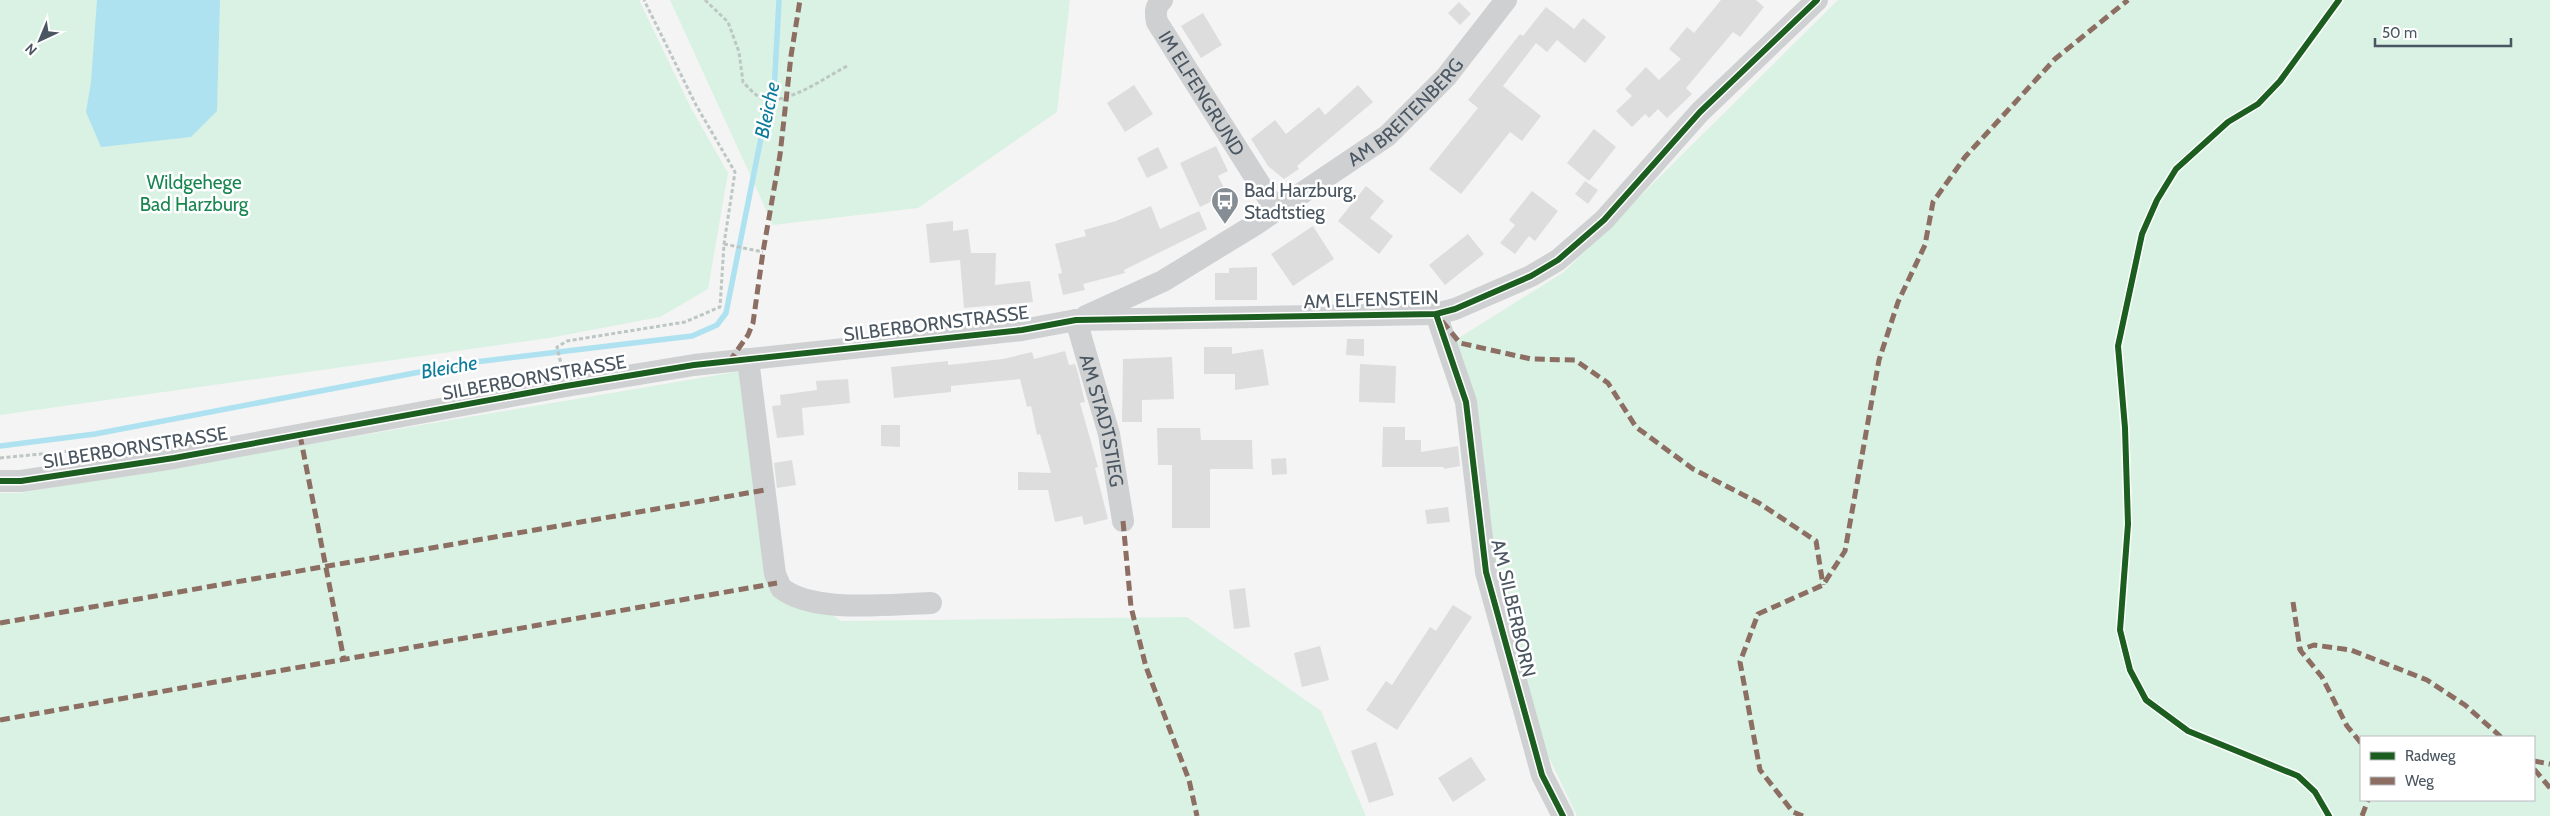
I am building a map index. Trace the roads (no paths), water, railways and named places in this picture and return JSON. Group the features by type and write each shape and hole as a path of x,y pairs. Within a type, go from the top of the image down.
{"street":[{"name":"IM ELFENGRUND","path":"1162,0 1157,4 1155,12 1157,22 1276,210"},
{"name":"AM BREITENBERG","path":"1076,320 1163,281 1276,210 1387,136 1446,77 1506,0"},
{"name":"AM ELFENSTEIN","path":"1076,320 1436,314 1455,309 1531,276 1558,260 1604,220 1700,112 1817,0"},
{"name":"AM SILBERBORN","path":"1436,314 1466,402 1486,572 1542,775 1563,816"},
{"name":"SILBERBORNSTRASSE","path":"0,481 21,480 174,458 566,386 748,359 1022,330 1076,320"},
{"name":"AM STADTSTIEG","path":"1076,320 1109,434 1123,522"},
{"path":"748,359 775,574 780,588 808,602 829,605 931,603"}],"water":[{"path":"97,0 220,0 217,111 191,137 101,147 86,112 91,82"}],"waterway":[{"name":"Bleiche","path":"0,446 95,434 467,363 692,336 717,325 726,313 761,138 774,92 779,0"}],"place":[{"name":"Bad Harzburg, Stadtstieg","path":"1225,225"}],"park label":[{"name":"Wildgehege Bad Harzburg","path":"194,193"}]}
